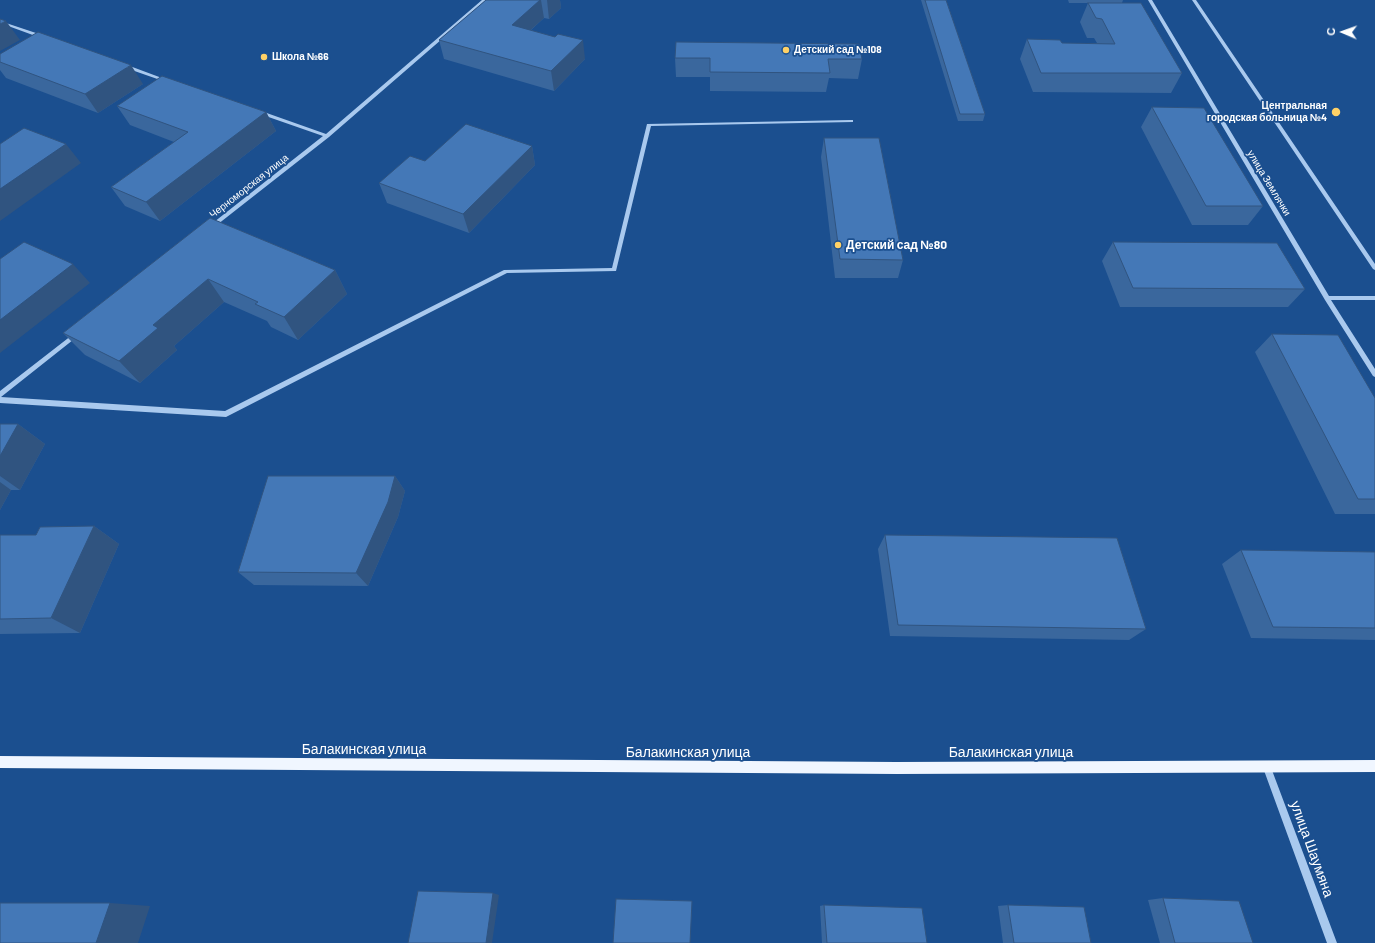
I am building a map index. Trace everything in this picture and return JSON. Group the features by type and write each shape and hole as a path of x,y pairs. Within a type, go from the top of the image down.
{"main road":[{"name":"Балакинская улица","path":"0,762 897,768 1266,765 1375,766"}],"street":[{"name":"Черноморская улица","path":"204,234 327,136 485,0"},
{"name":"улица Землячки","path":"1150,0 1327,298 1375,374"},
{"path":"1194,0 1375,268"},
{"path":"0,22 52,40"},
{"path":"119,64 171,82"},
{"path":"253,110 327,136"},
{"path":"0,400 226,414 506,270 614,270 649,125 851,121"},
{"path":"1327,298 1375,298"},
{"path":"0,395 80,332"},
{"name":"улица Шаумяна","path":"1266,765 1332,943"}],"building":[{"path":"486,0 540,0 512,25 555,37 558,34 583,40 551,71 439,40"},
{"path":"925,0 946,0 985,114 960,114"},
{"path":"1088,3 1141,3 1182,73 1041,73 1027,39 1060,40 1062,43 1115,44 1102,19 1096,18"},
{"path":"0,19 6,21 0,24"},
{"path":"38,32 131,65 85,94 0,62 0,54"},
{"path":"676,42 859,44 862,59 828,59 830,73 710,72 710,58 675,58"},
{"path":"162,76 266,112 146,202 111,187 188,132 117,106"},
{"path":"1152,107 1204,108 1263,206 1206,206"},
{"path":"466,124 532,146 463,214 379,183 410,156 425,161"},
{"path":"24,128 66,144 0,189 0,144"},
{"path":"824,138 879,138 903,260 840,259"},
{"path":"210,218 335,270 284,317 255,304 258,302 208,279 153,325 158,328 119,361 63,333"},
{"path":"24,242 73,264 0,320 0,259"},
{"path":"1113,242 1277,243 1305,289 1133,288"},
{"path":"1272,334 1338,335 1375,398 1375,499 1358,499"},
{"path":"0,424 18,424 0,456"},
{"path":"268,476 395,476 388,502 356,573 238,572"},
{"path":"94,526 51,618 0,619 0,535 36,535 40,527"},
{"path":"885,535 1117,538 1146,629 898,625"},
{"path":"1241,550 1375,552 1375,628 1273,627"},
{"path":"418,891 493,893 486,943 408,943"},
{"path":"1163,898 1239,901 1253,943 1175,943"},
{"path":"616,899 692,901 690,943 613,943"},
{"path":"0,903 110,903 96,943 0,943"},
{"path":"824,905 922,908 927,943 827,943"},
{"path":"1008,905 1084,907 1091,943 1014,943"}],"place":[{"name":"Детский сад №108","path":"786,50"},
{"name":"Школа №66","path":"264,57"},
{"name":"Центральная городская больница №4","path":"1336,112"},
{"name":"Детский сад №80","path":"838,245"}]}
